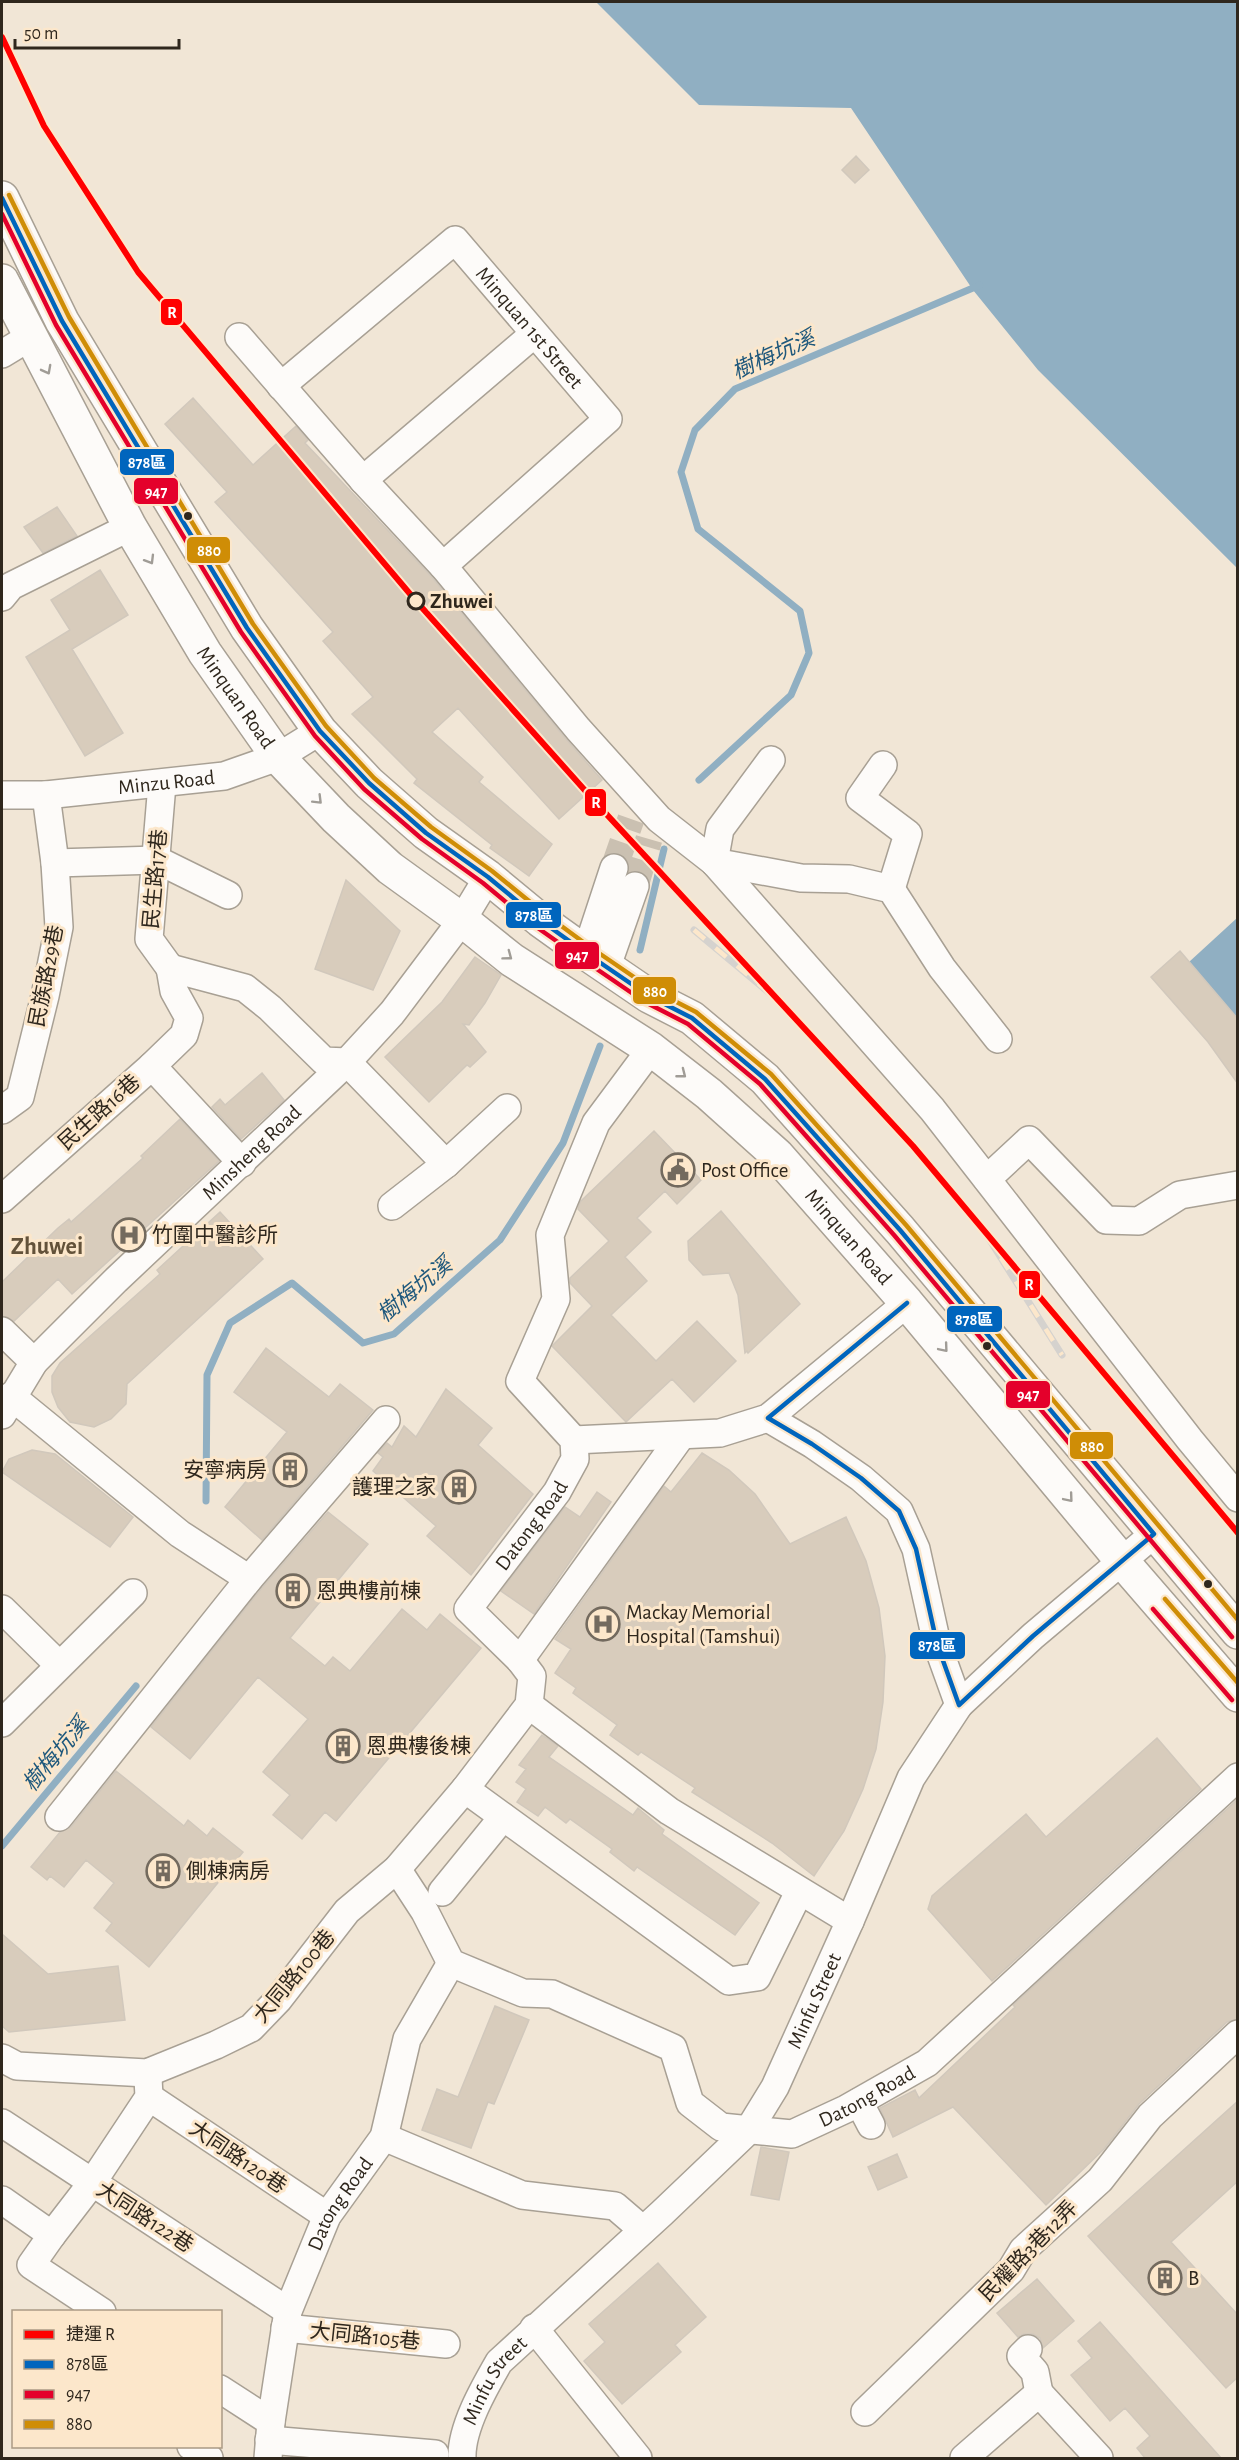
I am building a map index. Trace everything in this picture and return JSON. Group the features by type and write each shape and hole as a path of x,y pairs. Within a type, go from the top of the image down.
{"main road":[{"name":"Minquan Road","path":"2,198 62,321 247,628 320,731 369,783 409,819 488,877 540,920 613,971 692,1018 765,1079 900,1230 1238,1632"},
{"name":"Minquan Road","path":"2,281 130,527 205,653 278,757 321,804 390,868 462,920 512,960 651,1049 709,1094 777,1155 907,1303 1122,1561 1238,1695"}],"street":[{"name":"Minquan 1st Street","path":"281,386 455,240 608,419 443,566"},
{"path":"363,480 534,334"},
{"path":"2,354 30,337"},
{"path":"239,337 363,480 443,566 578,729 645,816 714,862 932,1109 1190,1440 1238,1498"},
{"path":"6,591 130,527"},
{"name":"Minzu Road","path":"2,795 46,795 224,776 278,757 320,731"},
{"path":"714,862 720,829 771,760"},
{"path":"883,765 860,798 908,834 891,889"},
{"name":"民生路17巷","path":"162,784 149,939 170,968"},
{"name":"民族路29巷","path":"2,1110 20,1097 45,996 58,927 55,863 46,795"},
{"path":"55,863 157,860 228,895"},
{"path":"714,862 801,878 849,879 891,889 942,968 998,1040"},
{"path":"613,971 614,868"},
{"name":"Minsheng Road","path":"6,1405 34,1362 116,1280 347,1062 392,1013 462,920 488,877"},
{"path":"613,971 635,886"},
{"path":"152,1066 184,1035 189,1018 174,991 170,968 245,988 270,1008 324,1061 347,1062 446,1164"},
{"path":"651,1049 596,1123 550,1235 556,1299 520,1381 574,1440 720,1433 768,1418 907,1303"},
{"name":"民生路16巷","path":"2,1199 152,1066 242,1163"},
{"path":"392,1206 446,1164 507,1108"},
{"path":"987,1179 1029,1140 1106,1220 1138,1221 1180,1195 1238,1185"},
{"path":"2,1331 34,1362"},
{"path":"6,1405 180,1534 249,1579"},
{"path":"768,1418 812,1444 861,1478 899,1511 916,1549 937,1644 958,1705"},
{"path":"59,1816 249,1579 386,1420"},
{"path":"520,1660 681,1436"},
{"name":"Datong Road","path":"529,1705 532,1676 520,1660 468,1610 557,1492 575,1459 574,1440"},
{"name":"Minfu Street","path":"462,2458 462,2446 482,2392 499,2362 748,2131 776,2087 911,1778 958,1705 1033,1636 1154,1534"},
{"path":"2,1723 133,1593"},
{"path":"2,1609 59,1665"},
{"path":"451,1963 425,1912 397,1869 465,1789 529,1705 669,1811 850,1921"},
{"name":"Datong Road","path":"269,2440 286,2319 327,2216 384,2137 407,2039 451,1963 523,1994 552,1994 673,2048 690,2103 721,2127 792,2134 859,2102 927,2063 1238,1777"},
{"path":"465,1789 729,1981 758,1977 799,1892"},
{"path":"442,1892 503,1817"},
{"name":"大同路100巷","path":"2,2058 17,2066 148,2085 216,2045 251,2028 278,2000 347,1911 397,1869"},
{"name":"民權路3巷12弄","path":"865,2412 1011,2270 1023,2250 1100,2180 1150,2116 1238,2034"},
{"path":"99,2310 31,2265 92,2182 148,2085"},
{"name":"大同路120巷","path":"148,2085 327,2216"},
{"path":"859,2102 871,2125"},
{"name":"大同路122巷","path":"2,2123 92,2182 286,2319"},
{"path":"384,2137 522,2195 615,2206 643,2230"},
{"path":"2,2200 52,2235"},
{"name":"大同路105巷","path":"286,2319 446,2344"},
{"path":"534,2328 638,2458"},
{"path":"1028,2349 1021,2356 1035,2372 1039,2393 1099,2458"},
{"path":"222,2391 269,2440 435,2454"},
{"path":"964,2458 1039,2393"},
{"path":"194,2448 209,2458"}],"water":[{"path":"596,2 1237,2 1237,568 1038,370 973,290 851,108 699,105"},
{"path":"1237,918 1237,1019 1189,962"}],"building":[{"path":"856,156 869,170 855,183 842,170"},
{"path":"193,398 253,465 296,426 308,440 305,443 431,576 602,780 559,819 458,708 432,732 483,777 479,782 552,844 529,876 490,848 492,845 414,783 417,779 352,714 373,697 323,641 333,632 215,502 227,492 165,424"},
{"path":"57,507 77,536 43,553 24,527"},
{"path":"100,570 128,615 72,649 123,733 85,756 26,657 70,630 51,600"},
{"path":"346,880 400,931 373,990 315,969"},
{"path":"1180,951 1238,1019 1238,1084 1208,1042 1151,977"},
{"path":"475,957 501,975 469,1025 463,1024 486,1052 470,1067 467,1065 429,1102 385,1057 442,1002"},
{"path":"262,1073 284,1100 241,1139 212,1107 220,1099 225,1105"},
{"path":"180,1119 219,1161 72,1294 58,1279 14,1321 2,1316 2,1282 58,1228 69,1219 71,1222 143,1158 141,1156"},
{"path":"654,1131 701,1180 677,1204 665,1191 637,1218 651,1232 625,1257 647,1281 611,1315 656,1361 697,1321 736,1361 694,1402 672,1379 626,1422 552,1346 592,1306 570,1283 570,1278 609,1241 578,1209 580,1202"},
{"path":"721,1211 800,1304 748,1353 747,1351 745,1353 738,1295 729,1273 703,1275 689,1260 688,1241"},
{"path":"220,1212 263,1259 127,1384 126,1404 111,1419 94,1427 70,1422 58,1407 52,1392 52,1376 60,1363 160,1274 157,1270"},
{"name":"安寧病房","path":"266,1348 329,1397 340,1384 373,1410 262,1540 225,1507 287,1432 234,1392"},
{"name":"護理之家","path":"446,1389 492,1428 478,1445 533,1494 471,1575 427,1536 436,1526 373,1471 383,1457 378,1453 387,1443 392,1447 404,1426 416,1437"},
{"path":"32,1450 55,1454 133,1517 110,1547 2,1472 9,1459"},
{"path":"702,1453 729,1470 755,1494 790,1544 846,1517 866,1561 879,1608 885,1656 883,1702 876,1749 863,1789 844,1831 814,1876 772,1843 692,1792 695,1788 641,1752 638,1755 610,1735 617,1725 573,1693 576,1688 555,1673 571,1649 555,1639 664,1486 671,1492"},
{"path":"597,1492 611,1502 534,1614 501,1591 565,1507 580,1517"},
{"path":"328,1512 368,1544 290,1638 325,1666 333,1657 350,1671 402,1609 427,1630 440,1614 481,1648 336,1821 325,1812 302,1839 273,1815 290,1795 263,1772 308,1719 258,1677 190,1759 151,1727 261,1589"},
{"path":"542,1735 558,1746 549,1757 633,1815 638,1808 664,1830 662,1834 759,1903 735,1935 637,1867 634,1871 610,1852 612,1849 570,1819 566,1823 545,1807 538,1816 517,1802 526,1789 516,1782 526,1769 519,1765"},
{"path":"1157,1738 1201,1789 992,1981 928,1909 932,1896 1026,1814 1046,1837"},
{"name":"側棟病房","path":"116,1771 184,1826 188,1820 207,1836 213,1828 243,1852 149,1967 106,1931 112,1923 94,1908 114,1883 86,1860 64,1887 50,1876 47,1880 31,1867 60,1832 71,1827"},
{"path":"1238,1799 1238,2019 1227,2022 1139,2104 1104,2149 1046,2205 953,2107 893,2137 880,2108 915,2090 919,2098 1015,2007 1013,2005"},
{"path":"2,1934 48,1974 118,1966 125,2020 9,2032 2,2026"},
{"path":"495,2006 529,2020 494,2104 488,2102 471,2148 422,2130 437,2089 458,2097"},
{"name":"B","path":"1238,2101 1238,2181 1171,2242 1238,2315 1238,2377 1226,2388 1088,2236"},
{"path":"761,2147 789,2152 779,2200 751,2195"},
{"path":"897,2154 907,2177 878,2190 868,2167"},
{"path":"658,2263 706,2317 675,2345 681,2352 622,2404 584,2361 605,2342 589,2324"},
{"path":"1037,2279 1074,2321 1043,2348 1040,2338 1033,2334 1018,2337 997,2313"},
{"path":"1100,2322 1221,2458 1145,2458 1137,2448 1150,2436 1125,2408 1110,2421 1071,2375 1092,2358 1078,2341"}],"waterway":[{"name":"樹梅坑溪","path":"699,780 791,695 809,653 800,611 698,529 681,472 695,430 735,389 980,285"},
{"name":"樹梅坑溪","path":"640,950 664,849"},
{"name":"樹梅坑溪","path":"206,1501 207,1375 230,1323 292,1283 363,1343 394,1334 500,1240 563,1143 600,1046"},
{"name":"樹梅坑溪","path":"2,1846 136,1686"}],"tunnel":[{"path":"614,868 631,819"},
{"path":"635,886 649,839"}],"railway":[{"path":"694,930 785,1006"},
{"path":"986,1234 1062,1355"}],"metro line":[{"name":"R","path":"2,37 44,126 138,272 416,601 598,805 913,1146 1238,1533"}],"transit line":[{"name":"880","path":"9,195 69,317 253,624 326,726 374,778 431,827 590,947 653,990 696,1012 771,1074 906,1225 1238,1620"},
{"name":"878區","path":"2,198 62,321 247,628 320,731 369,783 426,833 488,877 540,920 586,953 649,996 692,1018 765,1079 900,1230 1154,1534 1033,1636 959,1705 937,1644 916,1549 899,1511 861,1478 812,1444 768,1418"},
{"name":"947","path":"2,214 56,325 241,632 315,736 364,789 422,839 582,959 645,1002 688,1024 760,1084 894,1235 1232,1637"},
{"name":"878區","path":"768,1418 907,1303"},
{"name":"880","path":"1165,1599 1238,1683"},
{"name":"947","path":"1153,1609 1232,1700"}],"place":[{"name":"Zhuwei","path":"416,601"},
{"name":"Post Office","path":"678,1170"},
{"name":"竹圍中醫診所","path":"129,1235"},
{"name":"安寧病房","path":"290,1470"},
{"name":"護理之家","path":"459,1487"},
{"name":"恩典樓前棟","path":"293,1591"},
{"name":"Mackay Memorial Hospital (Tamshui)","path":"603,1624"},
{"name":"恩典樓後棟","path":"343,1746"},
{"name":"側棟病房","path":"163,1871"},
{"name":"B","path":"1165,2278"}],"district":[{"name":"Zhuwei","path":"47,1246"}]}
